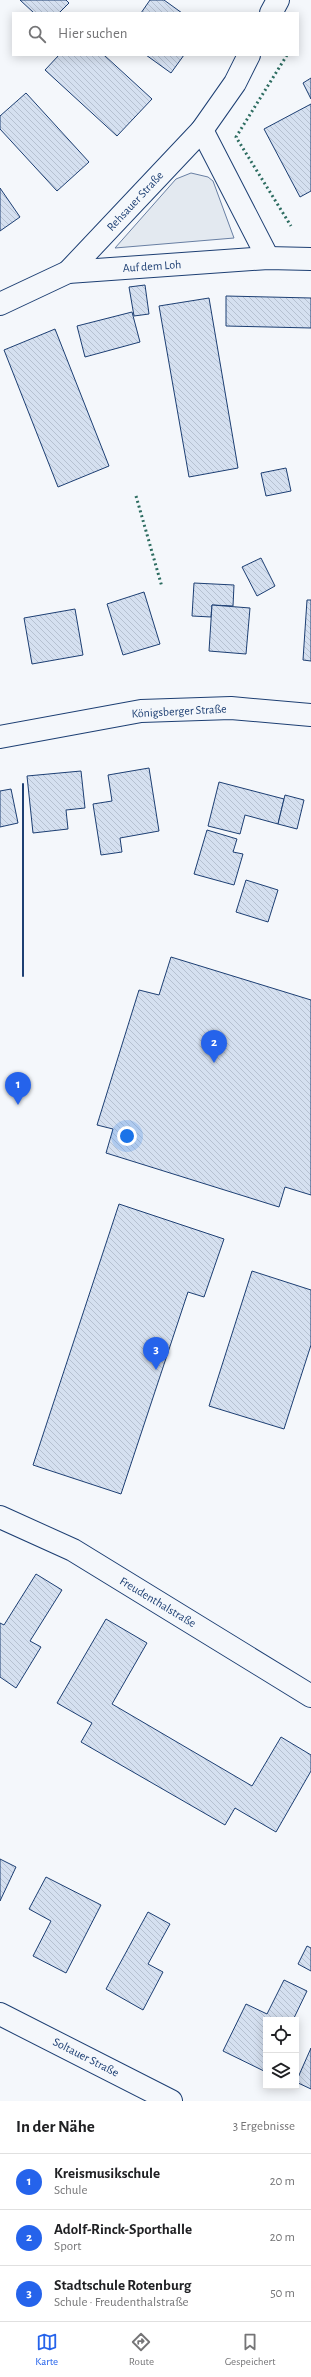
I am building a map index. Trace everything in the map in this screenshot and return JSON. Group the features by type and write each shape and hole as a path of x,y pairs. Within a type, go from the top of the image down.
{"street":[{"path":"272,12 278,0"},
{"name":"Rehsauer Straße","path":"68,272 202,130 235,82 248,56"},
{"path":"202,130 268,258"},
{"name":"Auf dem Loh","path":"0,304 68,272 268,258 311,259"},
{"name":"Königsberger Straße","path":"0,737 141,711 231,708 311,715"},
{"name":"Freudenthalstraße","path":"0,1517 73,1550 311,1696"},
{"name":"Soltauer Straße","path":"0,2014 171,2101"}],"shaded area":[{"path":"191,173 208,177 213,181 234,238 115,248 176,179"}],"building":[{"path":"20,0 66,0 69,3 60,12 33,12"},
{"path":"150,0 164,0 181,12 142,12"},
{"path":"58,56 105,56 152,99 117,136 45,70"},
{"path":"147,56 183,56 171,73"},
{"path":"311,78 311,99 303,83"},
{"path":"26,93 89,162 57,191 0,129 0,116"},
{"path":"311,104 311,191 300,197 264,129"},
{"path":"0,188 20,217 0,231"},
{"path":"145,285 149,314 134,316 129,287"},
{"path":"226,296 311,298 311,328 226,326"},
{"path":"209,298 238,468 189,477 159,306"},
{"path":"132,312 140,342 85,357 77,326"},
{"path":"55,329 109,466 58,487 4,350"},
{"path":"286,468 291,491 266,496 261,473"},
{"path":"261,558 275,586 257,596 242,567"},
{"path":"194,583 234,585 233,606 212,605 211,617 192,616"},
{"path":"144,592 160,644 123,655 107,604"},
{"path":"307,600 311,600 311,661 303,660"},
{"path":"212,605 250,608 246,654 209,651"},
{"path":"75,609 83,655 32,664 24,618"},
{"path":"149,768 159,831 120,838 122,852 101,855 93,804 112,801 108,775"},
{"path":"81,771 85,808 66,810 68,829 33,833 27,776"},
{"path":"219,782 284,799 278,824 245,815 240,834 208,826"},
{"path":"11,789 18,823 0,827 0,791"},
{"path":"285,795 304,800 297,829 278,824"},
{"path":"207,830 237,839 233,852 243,854 234,885 194,874"},
{"path":"246,880 278,890 268,922 236,912"},
{"path":"171,957 311,1000 311,1195 285,1187 279,1207 106,1153 113,1129 97,1125 139,990 159,995"},
{"path":"119,1204 224,1239 204,1297 188,1292 121,1494 33,1465"},
{"path":"252,1271 311,1290 311,1345 284,1429 209,1406"},
{"path":"36,1574 62,1590 30,1641 41,1647 16,1688 0,1677 0,1623 4,1625"},
{"path":"106,1619 147,1643 112,1704 252,1786 281,1737 311,1755 311,1771 276,1832 235,1808 225,1825 81,1742 92,1723 57,1703"},
{"path":"0,1859 16,1867 0,1901"},
{"path":"46,1877 101,1905 66,1973 33,1956 51,1921 29,1909"},
{"path":"148,1912 170,1924 148,1964 163,1972 143,2010 106,1989"},
{"path":"307,1946 311,1948 311,1971 298,1964"},
{"path":"284,1980 307,1991 294,2017 263,2017 263,2071 223,2051 246,2004 267,2014"},
{"path":"311,2048 311,2089 299,2083 299,2075"}],"hedge":[{"path":"286,56 236,137 291,226"},
{"path":"136,496 162,587"}],"wall":[{"path":"23,784 23,976"}],"place":[{"name":"Adolf-Rinck-Sporthalle","path":"214,1063"},
{"name":"Kreismusikschule","path":"18,1105"},
{"name":"Stadtschule Rotenburg","path":"156,1370"}]}
